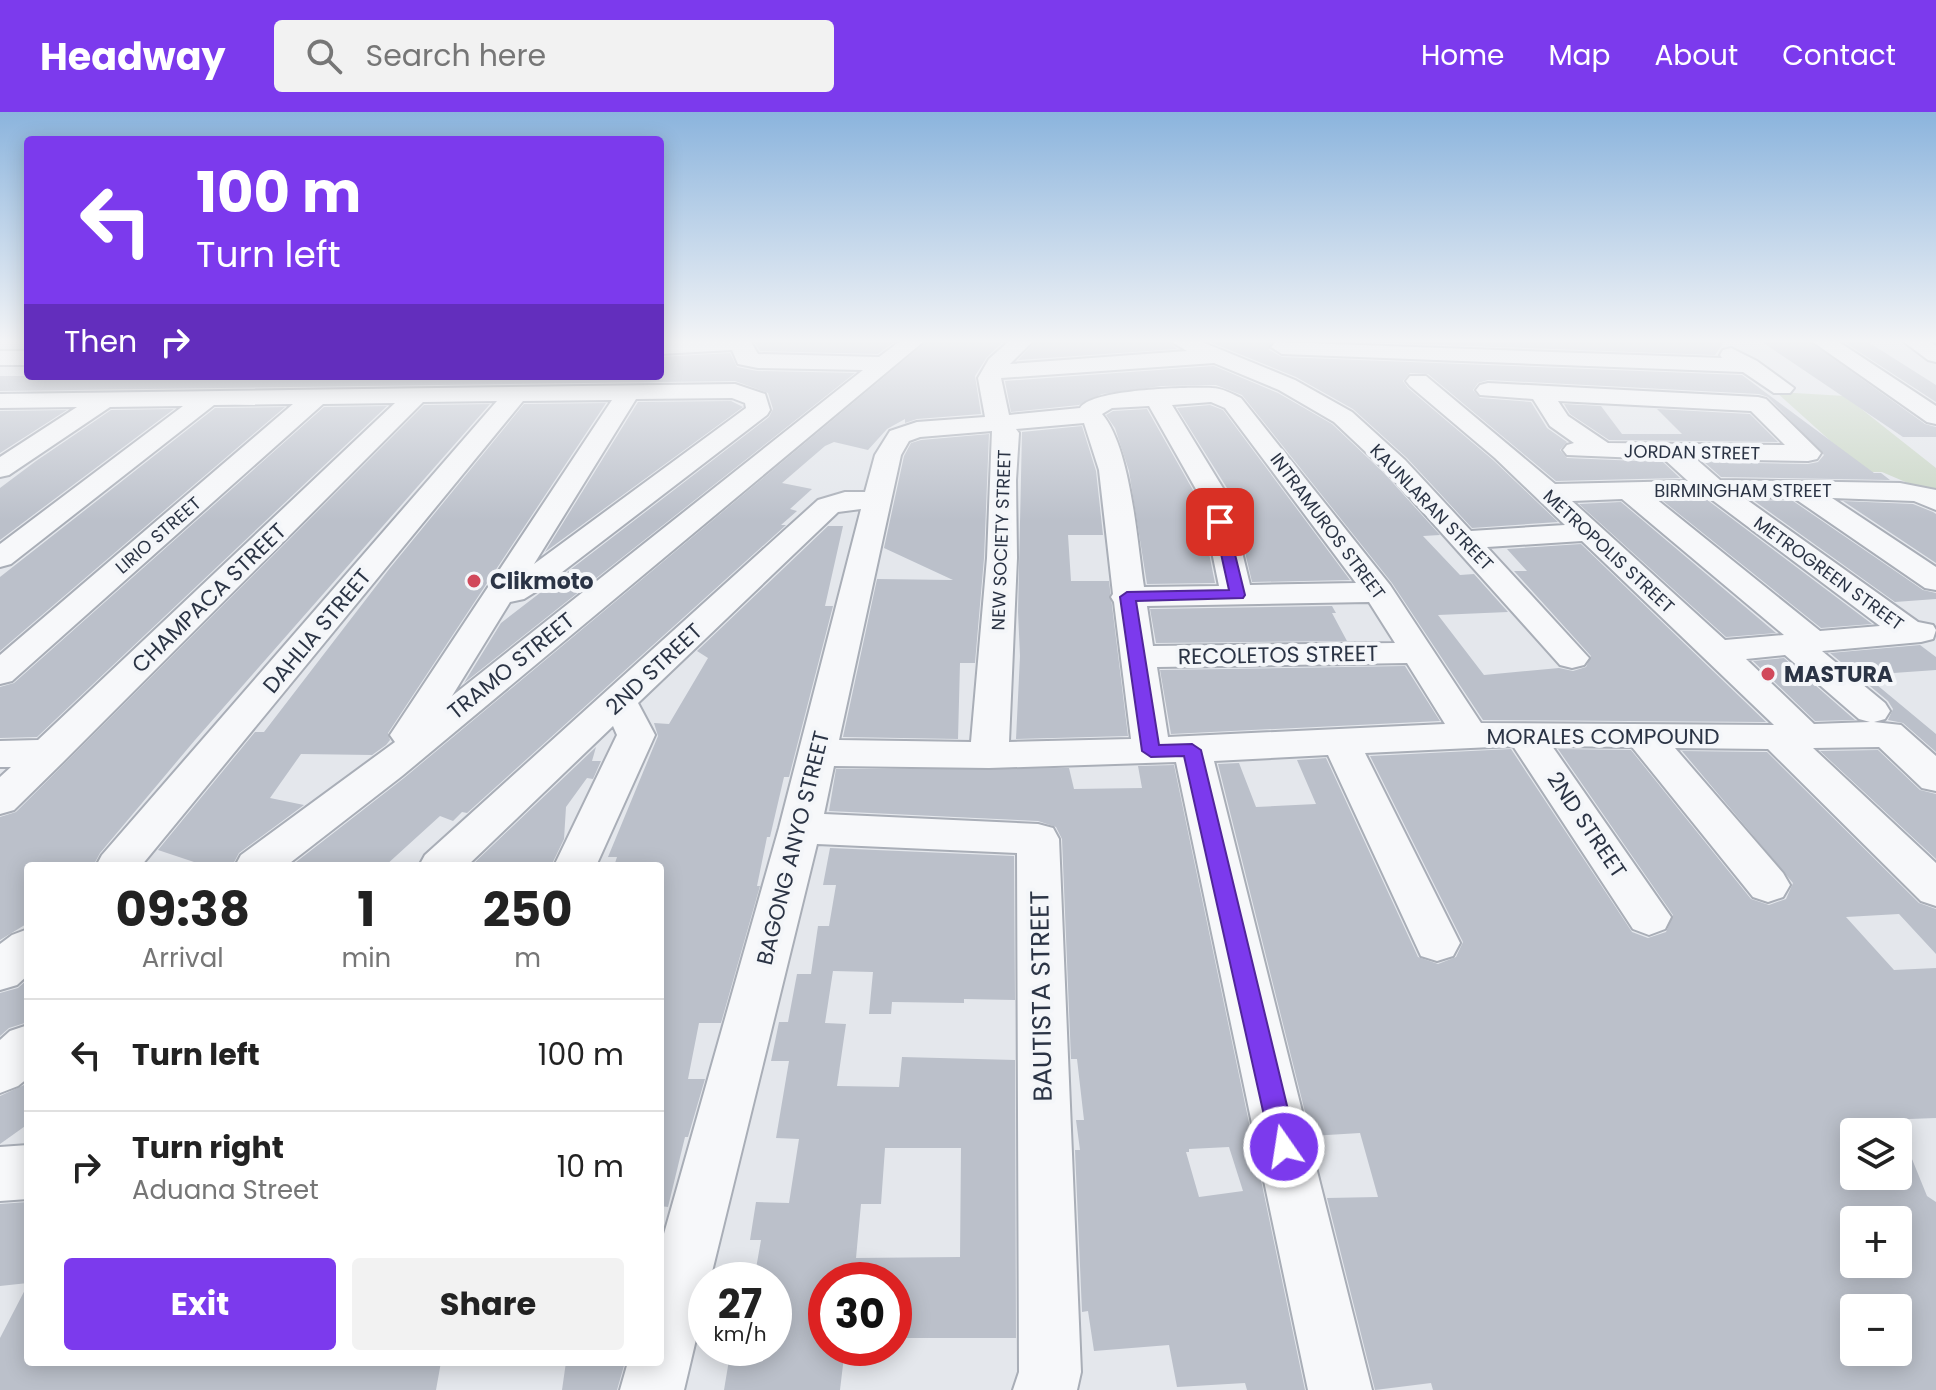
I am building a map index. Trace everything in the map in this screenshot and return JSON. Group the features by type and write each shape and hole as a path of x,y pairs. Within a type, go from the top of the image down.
{"street":[{"path":"0,469 102,402"},
{"path":"0,558 203,402"},
{"name":"LIRIO STREET","path":"0,673 311,402"},
{"name":"CHAMPACA STREET","path":"0,800 410,402"},
{"name":"DAHLIA STREET","path":"120,862 510,402"},
{"path":"388,767 622,402"},
{"path":"499,595 513,592 529,582 758,410 757,402"},
{"name":"TRAMO STREET","path":"261,862 388,767 838,402"},
{"name":"NEW SOCIETY STREET","path":"989,755 1002,558 1002,480 1006,433 999,424 994,402"},
{"name":"INTRAMUROS STREET","path":"999,424 1090,415 1093,407 1107,402"},
{"path":"1158,402 1215,498 1237,595"},
{"name":"INTRAMUROS STREET","path":"1230,402 1379,592 1471,736"},
{"name":"KAUNLARAN STREET","path":"1316,402 1343,417 1396,466 1572,658"},
{"name":"METROPOLIS STREET","path":"1443,402 1504,452 1718,651 1787,731 1936,889"},
{"name":"JORDAN STREET","path":"1547,402 1559,421 1589,450 1808,453 1758,404 1710,402"},
{"path":"1619,402 1634,424"},
{"path":"1913,402 1936,417"},
{"path":"1090,415 1099,426 1112,470 1137,657 1171,750 1340,1390"},
{"name":"BAGONG ANYO STREET","path":"664,1345 800,828 888,455 899,436 917,430 999,424"},
{"path":"1708,425 1736,453"},
{"name":"METROGREEN STREET","path":"1673,453 1713,488 1924,632"},
{"name":"BIRMINGHAM STREET","path":"1547,493 1713,488 1913,492 1926,495 1936,502"},
{"path":"1628,490 1804,643 1936,778"},
{"path":"1801,490 1936,581"},
{"name":"2ND STREET","path":"444,862 828,506 845,500 879,501"},
{"path":"1464,540 1588,532"},
{"path":"1127,597 1379,592"},
{"path":"1718,651 1924,632"},
{"name":"RECOLETOS STREET","path":"1137,657 1418,653"},
{"path":"577,862 636,735 619,701"},
{"name":"MORALES COMPOUND","path":"989,755 1330,744 1524,733 1643,735 1787,731 1880,722"},
{"name":"2ND STREET","path":"1524,733 1649,917"},
{"path":"1643,735 1768,885"},
{"path":"1330,744 1437,943"},
{"path":"0,754 50,753"},
{"path":"818,753 989,755"},
{"name":"BAUTISTA STREET","path":"800,828 1038,839 1050,1372 1045,1390"},
{"path":"0,971 24,951"},
{"path":"0,1070 24,1050"},
{"path":"0,1174 24,1172"},
{"name":"BAGONG ANYO STREET","path":"652,1390 658,1366"}],"green space":[{"path":"1787,402 1852,402 1936,468 1936,495 1882,472 1865,472"}],"building":[{"path":"638,402 732,402 743,407 545,552"},
{"path":"771,402 819,402 464,683 501,623 769,417 773,409"},
{"path":"855,402 979,402 981,414 917,419 905,423 905,419 887,429 868,450 834,442 825,446 782,483 812,489 790,509 797,511 781,525 786,525 467,813 462,812 453,821 440,816 389,862 296,862 404,778"},
{"path":"1009,402 1086,402 1079,405 1011,412"},
{"path":"1247,402 1293,402 1332,424 1385,474 1440,535 1423,536 1460,575 1474,574 1508,612 1438,615 1484,675 1559,668 1573,671 1586,667 1591,656 1514,571 1527,571 1507,549 1581,544 1766,722 1483,720 1392,583"},
{"path":"1340,402 1424,402 1493,460 1558,522 1472,528 1407,458 1353,409"},
{"path":"1461,402 1531,402 1547,428 1567,442 1560,450 1567,458 1663,462 1680,478 1556,481"},
{"path":"1772,402 1778,402 1874,473 1881,473 1890,480 1721,477 1704,462 1808,464 1818,462 1824,455"},
{"path":"1851,402 1894,402 1925,424 1936,427 1936,437 1903,437"},
{"path":"606,403 388,733 390,740 386,745 372,755 301,754 270,798 304,805 239,853 234,862 194,862 158,850 255,732 264,732 390,568 524,404"},
{"path":"490,404 195,740 95,862 24,862 24,925 0,940 0,817 16,812 424,405"},
{"path":"1564,404 1601,406 1622,434 1682,434 1657,409 1750,414 1778,442 1609,440 1570,414"},
{"path":"1210,405 1223,410 1350,580 1252,582 1232,496 1177,408"},
{"path":"387,406 37,737 0,738 0,687 14,683 324,407"},
{"path":"285,407 0,651 0,577 215,408"},
{"path":"174,409 0,540 0,488 111,410"},
{"path":"1147,409 1198,499 1215,583 1147,584 1129,471 1115,428 1106,415 1113,411"},
{"path":"67,410 0,453 0,411"},
{"path":"1082,426 1096,471 1103,535 1068,535 1071,581 1109,581 1128,736 1016,739 1022,432"},
{"path":"989,434 984,558 975,663 960,663 958,739 843,737 877,579 953,580 884,548 904,456 911,443 921,440"},
{"path":"1706,499 1872,624 1821,628 1663,501"},
{"path":"1753,500 1793,501 1923,590 1936,593 1936,599 1895,602"},
{"path":"1843,501 1913,504 1936,514 1936,563"},
{"path":"1621,502 1776,633 1726,637 1579,504"},
{"path":"828,526 843,526 825,606 833,606 789,777 784,777 770,837 767,837 757,886 760,886 721,1023 699,1023 688,1079 705,1079 688,1137 685,1137 668,1207 664,1206 664,862 615,862 617,857 608,857 658,736 654,723 669,724 708,658 697,651"},
{"path":"1332,606 1336,613 1332,613 1347,641 1156,643 1150,609"},
{"path":"1920,645 1936,657 1936,670 1865,675 1936,734 1936,752 1903,723 1888,720 1893,709 1888,701 1830,653"},
{"path":"1784,658 1855,720 1815,721 1753,661"},
{"path":"1405,666 1440,721 1171,734 1160,670"},
{"path":"596,747 592,761 601,761 593,779 587,778 566,807 564,839 553,862 475,862"},
{"path":"1511,749 1632,932 1648,938 1666,932 1673,915 1558,749 1631,750 1751,899 1769,905 1786,899 1793,883 1682,751 1767,752 1919,903 1936,909 1936,954 1899,914 1846,917 1894,970 1936,968 1936,1118 1840,1118 1840,1190 1912,1190 1912,1159 1927,1196 1936,1202 1936,1390 1433,1390 1431,1383 1375,1390 1327,1198 1378,1197 1360,1133 1311,1136 1218,764 1239,763 1256,807 1316,804 1297,760 1326,758 1418,957 1438,964 1456,957 1463,942 1370,756"},
{"path":"1878,750 1920,790 1936,794 1936,859 1820,751"},
{"path":"1174,765 1305,1390 1247,1390 1245,1383 1177,1387 1169,1345 1094,1351 1088,1311 1082,1312 1075,1150 1080,1150 1076,1120 1084,1120 1077,1059 1071,1059 1062,839 1056,827 1038,821 829,811 836,769 1069,768 1074,789 1142,788 1138,766","holes":["1229,1147 1243,1191 1199,1197 1186,1152 1189,1149"]},
{"path":"830,848 1014,856 1015,1000 892,1002 891,1014 869,1014 873,972 833,971 825,1023 846,1024 837,1086 899,1087 902,1057 1015,1060 1016,1338 912,1338 912,1262 808,1262 808,1366 843,1366 840,1390 724,1390 728,1366 792,1366 792,1262 757,1262 761,1240 750,1240 756,1202 789,1203 799,1139 776,1138 789,1061 771,1061 779,1022 788,1022 797,974 811,974 818,926 829,926 836,885 823,885","holes":["885,1148 961,1148 960,1257 856,1258 861,1204 881,1204"]},
{"path":"24,983 24,1023 9,1028 0,1036 0,993 18,988"},
{"path":"24,1085 24,1127 0,1144 0,1096"},
{"path":"24,1202 24,1283 0,1286 0,1204"},
{"path":"24,1292 24,1366 440,1366 436,1390 0,1390 0,1338"},
{"path":"565,1366 624,1366 617,1390 562,1390"}],"place":[{"name":"Clikmoto","path":"474,581"},
{"name":"MASTURA","path":"1768,674"}],"route":[{"path":"1220,522 1237,595 1127,597 1151,751 1192,750 1284,1147"}]}
